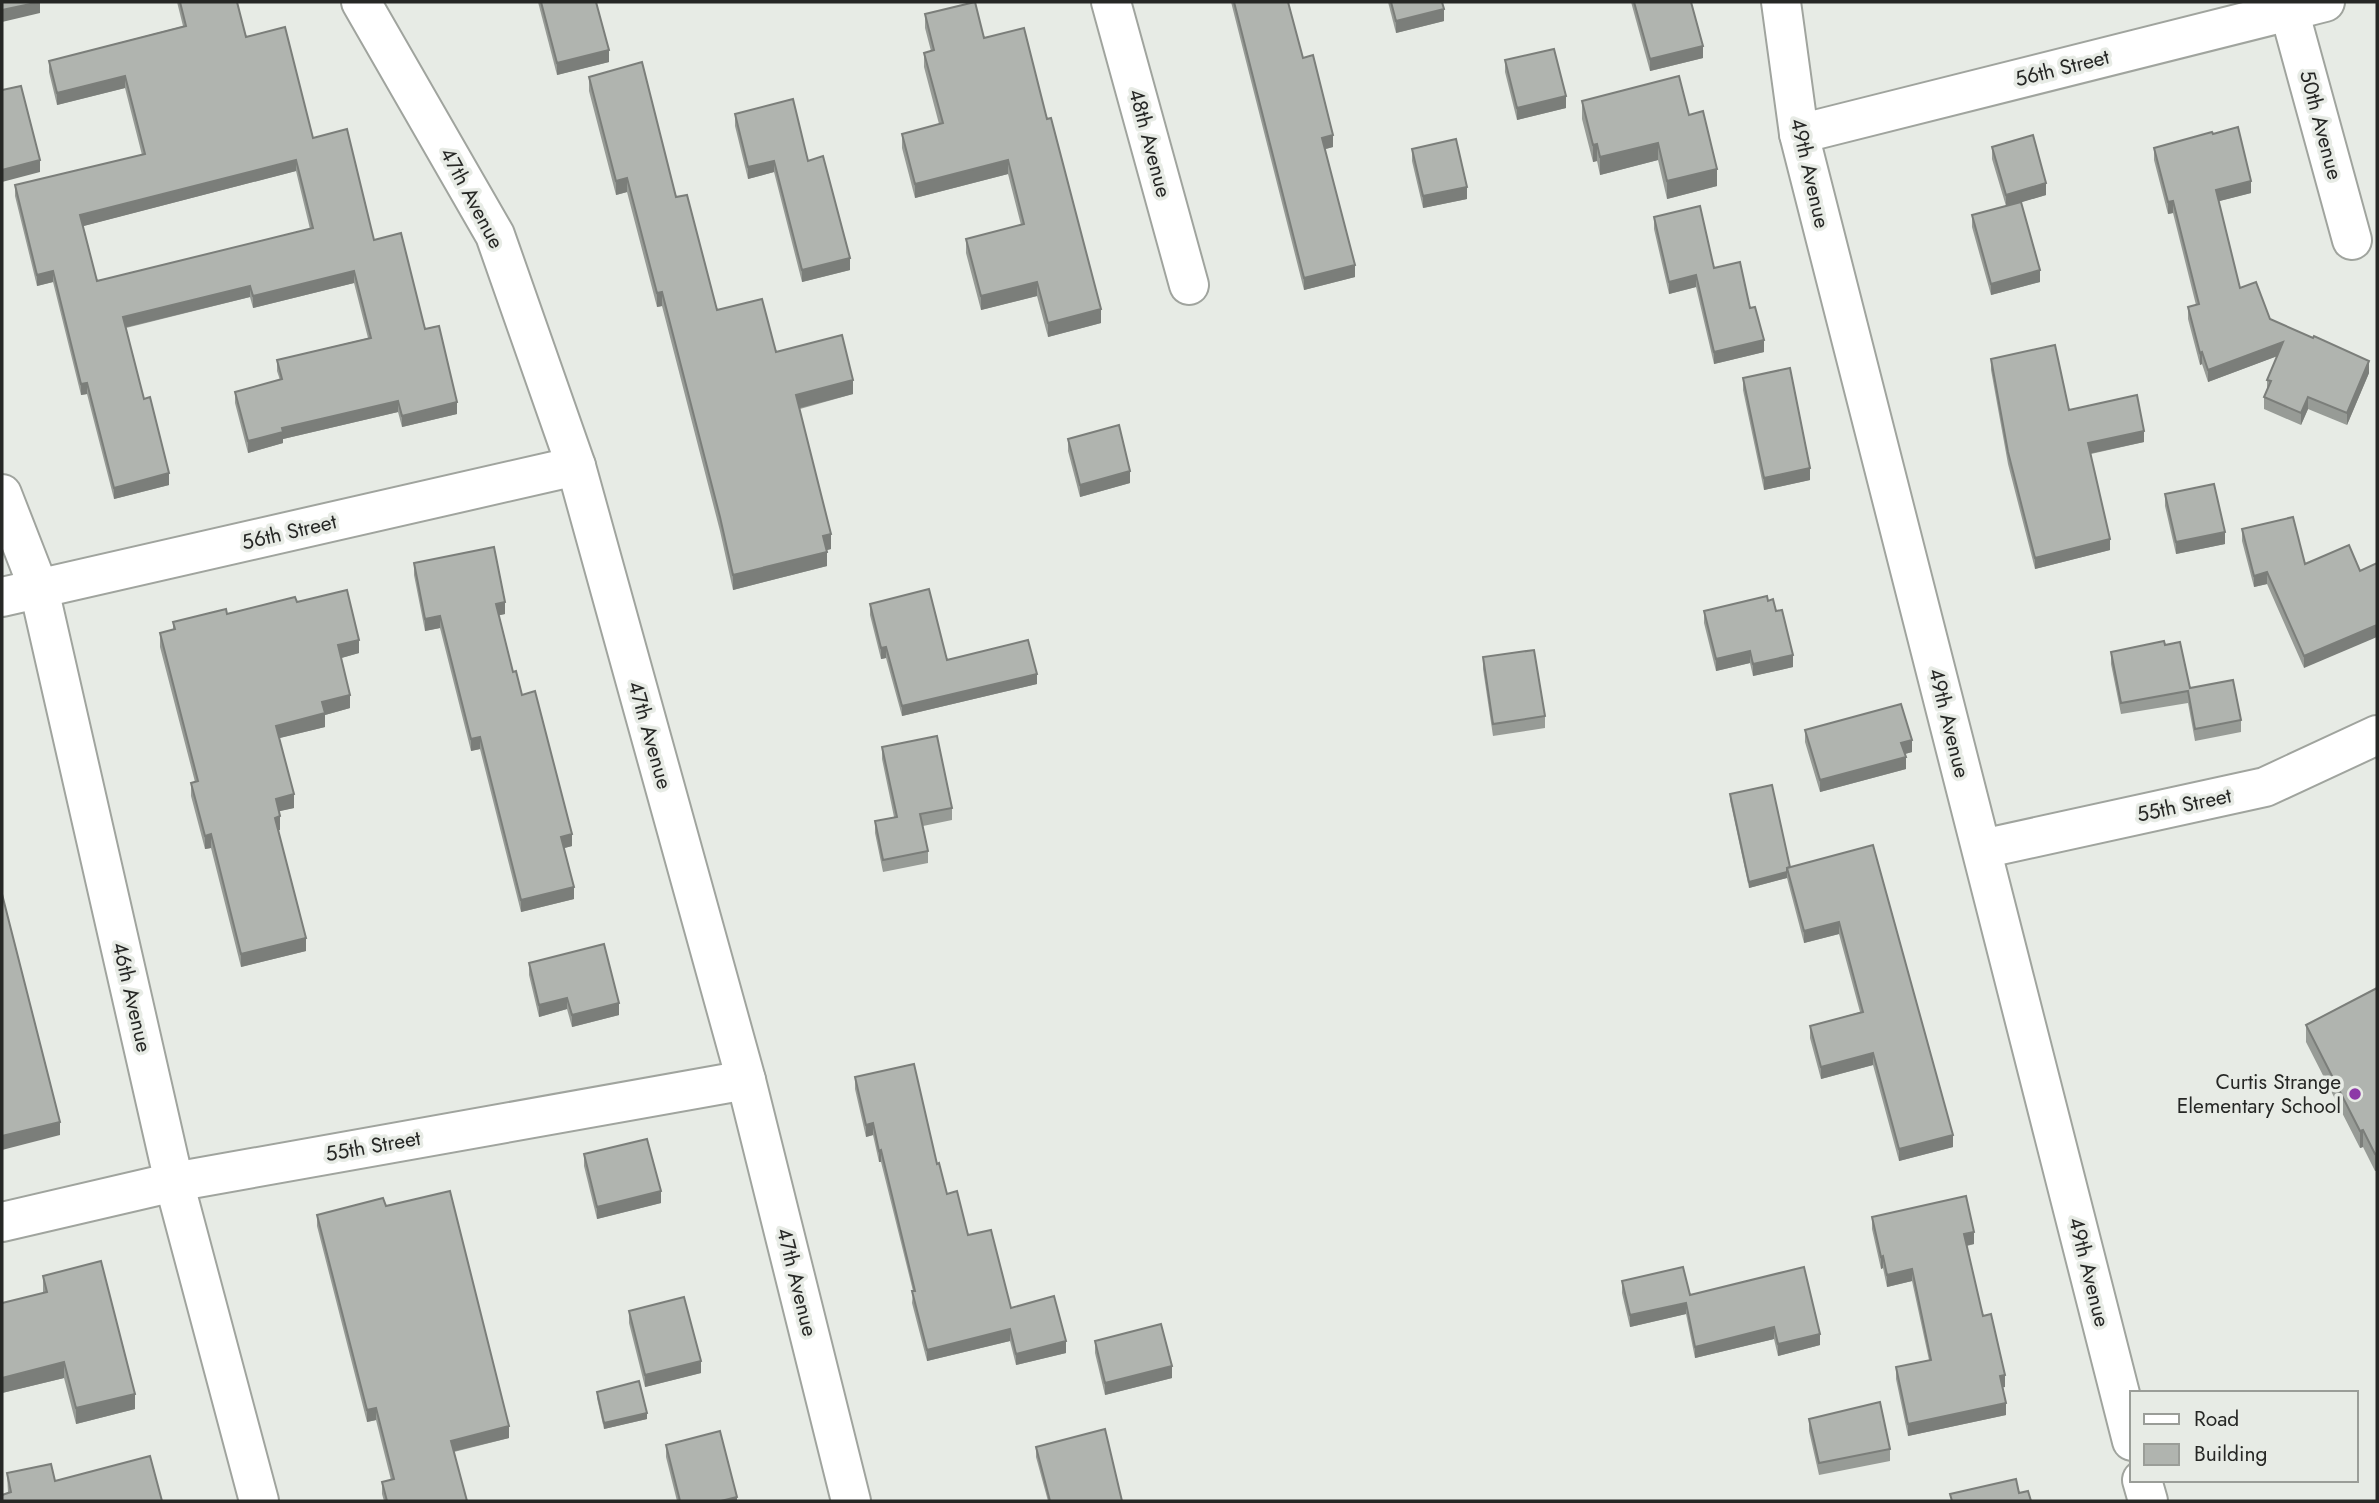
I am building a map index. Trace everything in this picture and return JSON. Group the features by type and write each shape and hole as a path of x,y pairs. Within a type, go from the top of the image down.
{"street":[{"name":"47th Avenue","path":"361,2 495,235 576,466 746,1080 851,1501"},
{"name":"48th Avenue","path":"1111,2 1189,285"},
{"name":"49th Avenue","path":"1781,2 1799,134 2130,1433"},
{"name":"56th Street","path":"1799,134 2307,6"},
{"name":"50th Avenue","path":"2307,6 2352,240"},
{"name":"56th Street","path":"2,597 576,466"},
{"name":"46th Avenue","path":"2,494 39,589 174,1182 259,1501"},
{"name":"55th Street","path":"1982,849 2265,787 2377,734"},
{"name":"55th Street","path":"2,1222 174,1182 746,1080"},
{"path":"2143,1482 2148,1501"}],"building":[{"path":"2,2 40,2 2,10"},
{"path":"180,2 237,2 246,37 285,27 313,138 347,129 374,240 401,233 425,329 439,326 457,402 402,416 398,401 282,428 283,432 248,441 235,392 282,379 277,360 371,338 354,271 253,296 250,286 123,317 144,399 150,397 169,473 114,488 87,383 81,384 53,271 37,275 15,185 145,154 125,76 57,93 49,61 186,26","holes":["296,160 313,228 97,281 80,215"]},
{"path":"541,2 596,2 609,50 557,63"},
{"path":"975,2 984,38 1024,28 1047,119 1051,118 1101,309 1048,323 1037,282 981,296 966,239 1024,224 1008,160 915,184 902,134 943,123 924,53 934,50 925,14"},
{"path":"1234,2 1288,2 1303,58 1313,55 1333,135 1322,138 1355,265 1304,278"},
{"path":"1391,2 1442,2 1444,9 1396,21"},
{"path":"1634,2 1691,2 1703,46 1650,59"},
{"path":"1554,49 1566,96 1517,108 1505,60"},
{"path":"642,62 676,197 687,195 717,310 762,299 776,352 842,335 853,380 796,395 831,534 823,536 827,552 733,575 662,292 657,293 627,178 616,181 589,77"},
{"path":"1679,76 1689,115 1703,111 1717,169 1667,181 1658,143 1600,157 1597,144 1593,145 1582,101"},
{"path":"21,86 40,160 2,170 2,90"},
{"path":"793,99 808,161 823,156 850,258 802,270 774,161 748,167 735,114"},
{"path":"2238,127 2251,181 2216,190 2240,288 2256,282 2270,319 2369,361 2347,413 2308,397 2301,413 2264,397 2271,381 2267,380 2283,342 2208,370 2202,352 2200,353 2188,307 2199,304 2173,201 2168,202 2154,148"},
{"path":"2033,135 2046,183 2006,195 1992,147"},
{"path":"1456,139 1467,187 1423,196 1412,149"},
{"path":"2021,202 2040,270 1991,284 1972,215"},
{"path":"1700,206 1714,268 1740,262 1750,308 1755,307 1764,340 1714,352 1696,275 1669,282 1654,217"},
{"path":"2055,345 2069,410 2137,395 2144,431 2088,443 2110,539 2035,558 2008,452 1991,359"},
{"path":"1790,368 1810,468 1764,478 1743,378"},
{"path":"1119,425 1130,471 1080,485 1068,439"},
{"path":"2214,484 2225,532 2176,542 2165,494"},
{"path":"2293,517 2305,564 2349,545 2360,571 2377,563 2377,625 2304,656 2267,572 2254,576 2242,529"},
{"path":"494,547 505,602 496,604 513,672 516,671 522,695 535,691 572,834 561,837 574,887 521,900 480,737 471,739 440,616 425,619 414,563"},
{"path":"929,589 947,660 1028,640 1037,674 902,706 886,647 881,648 870,604"},
{"path":"347,590 359,640 338,645 350,695 322,702 325,713 276,726 294,794 276,799 280,816 275,818 306,938 241,954 211,834 205,836 191,783 198,781 160,633 175,629 173,622 226,609 227,614 295,597 297,602"},
{"path":"1767,596 1768,601 1773,599 1776,611 1782,610 1793,655 1753,664 1750,651 1716,659 1704,611"},
{"path":"2164,641 2165,645 2180,642 2190,688 2233,680 2241,720 2195,729 2188,691 2121,703 2111,652"},
{"path":"1534,650 1545,716 1493,724 1483,657"},
{"path":"1901,704 1912,740 1901,743 1906,757 1820,780 1805,730"},
{"path":"937,736 952,808 920,814 928,851 883,860 875,821 897,817 882,747"},
{"path":"1772,785 1790,867 1787,872 1749,882 1730,794"},
{"path":"1873,845 1953,1135 1899,1149 1873,1053 1821,1067 1810,1026 1863,1012 1839,922 1804,931 1787,868"},
{"path":"2,894 60,1122 2,1136"},
{"path":"604,944 619,1003 572,1015 567,998 539,1005 529,963"},
{"name":"Curtis Strange Elementary School","path":"2377,988 2375,1154 2363,1130 2360,1131 2306,1025"},
{"path":"914,1064 937,1164 939,1163 947,1194 957,1191 968,1235 991,1230 1011,1308 1054,1296 1066,1341 1016,1354 1010,1329 927,1350 881,1150 879,1151 873,1123 866,1125 855,1077"},
{"path":"647,1139 661,1191 597,1207 584,1154"},
{"path":"450,1191 509,1426 451,1441 467,1501 387,1501 382,1482 394,1479 376,1408 367,1410 317,1215 383,1198 386,1206"},
{"path":"1966,1196 1974,1232 1964,1234 1983,1316 1991,1314 2005,1375 2000,1376 2006,1403 1908,1424 1896,1367 1931,1360 1912,1269 1887,1275 1872,1217"},
{"path":"101,1261 135,1394 76,1408 64,1362 2,1378 2,1303 47,1292 43,1276"},
{"path":"1683,1267 1690,1295 1804,1267 1820,1334 1778,1344 1774,1327 1695,1347 1686,1303 1630,1315 1622,1281"},
{"path":"684,1297 701,1361 645,1375 629,1311"},
{"path":"1161,1324 1172,1366 1105,1383 1095,1341"},
{"path":"639,1381 647,1413 604,1423 597,1392"},
{"path":"1880,1402 1890,1449 1819,1463 1809,1419"},
{"path":"1105,1429 1122,1501 1050,1501 1036,1447"},
{"path":"720,1431 737,1497 721,1501 680,1501 666,1445"},
{"path":"150,1456 162,1501 2,1501 2,1495 11,1492 7,1473 51,1464 55,1481"},
{"path":"2016,1479 2019,1493 2028,1491 2031,1501 1952,1501 1950,1494"}],"place":[{"name":"Curtis Strange Elementary School","path":"2355,1094"}]}
